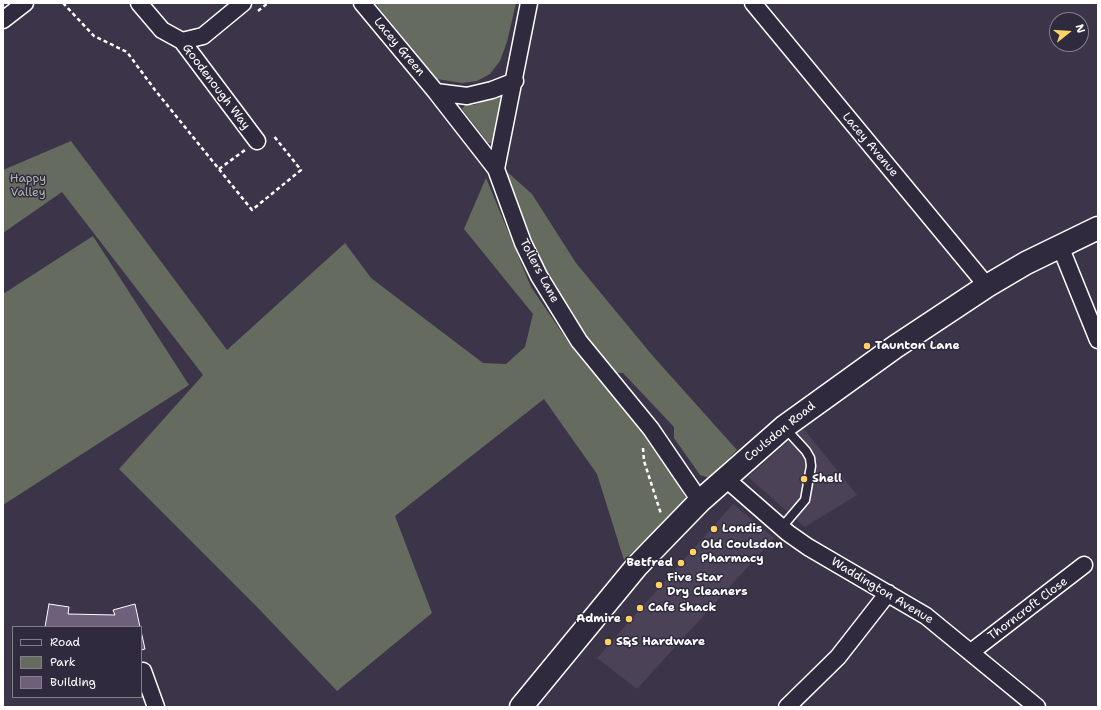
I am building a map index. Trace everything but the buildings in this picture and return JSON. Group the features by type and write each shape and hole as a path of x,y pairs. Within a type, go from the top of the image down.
{"main road":[{"name":"Coulsdon Road","path":"521,707 637,566 700,500 784,426 895,347 988,286 1060,246 1098,228"}],"street":[{"path":"3,20 25,3"},
{"name":"Goodenough Way","path":"139,3 162,30 182,41 257,141"},
{"path":"182,41 204,36 244,3"},
{"name":"Lacey Green","path":"362,3 436,92 496,169"},
{"path":"496,169 515,81 529,3"},
{"name":"Lacey Avenue","path":"753,3 988,286"},
{"path":"436,92 466,96 492,90 515,81"},
{"name":"Tollers Lane","path":"496,169 517,228 539,276 579,341 651,428 700,500"},
{"path":"1060,246 1098,340"},
{"name":"Waddington Avenue","path":"726,478 782,527 808,547 926,616 1037,707"},
{"name":"Thorncroft Close","path":"971,652 1084,565"},
{"path":"787,707 838,657 888,593"},
{"path":"143,671 156,707"}],"lane":[{"path":"782,527 804,500 811,466 810,458 806,451 784,426"}],"path":[{"path":"63,3 94,36 127,52 155,90 252,210 301,170 270,131"},
{"path":"651,428 644,439 643,451 651,483 663,519"}],"shaded area":[{"path":"803,428 857,495 805,527 748,477"},
{"path":"733,504 774,538 637,689 597,658"}],"green space":[{"path":"375,3 516,3 507,42 500,61 490,74 477,81 462,83 437,79"},
{"path":"498,95 501,98 494,143 488,143 462,109 465,105 474,105"},
{"name":"Happy Valley","path":"71,141 227,350 345,243 371,278 483,363 506,364 525,347 533,314 464,229 486,178 531,287 571,346 662,456 687,501 624,560 597,474 544,399 395,516 432,613 337,691 260,610 119,469 203,375 62,192 3,233 3,170"},
{"path":"505,170 532,194 576,263 652,355 737,450 709,478 700,475 674,438 674,427 623,373 613,373 590,345 545,274"},
{"path":"93,236 189,385 3,505 3,294"}],"place":[{"name":"Taunton Lane","path":"867,346"},
{"name":"Shell","path":"804,479"},
{"name":"Londis","path":"714,529"},
{"name":"Old Coulsdon Pharmacy","path":"693,552"},
{"name":"Betfred","path":"681,563"},
{"name":"Five Star Dry Cleaners","path":"659,585"},
{"name":"Cafe Shack","path":"640,608"},
{"name":"Admire","path":"629,619"},
{"name":"S&S Hardware","path":"608,642"}]}
